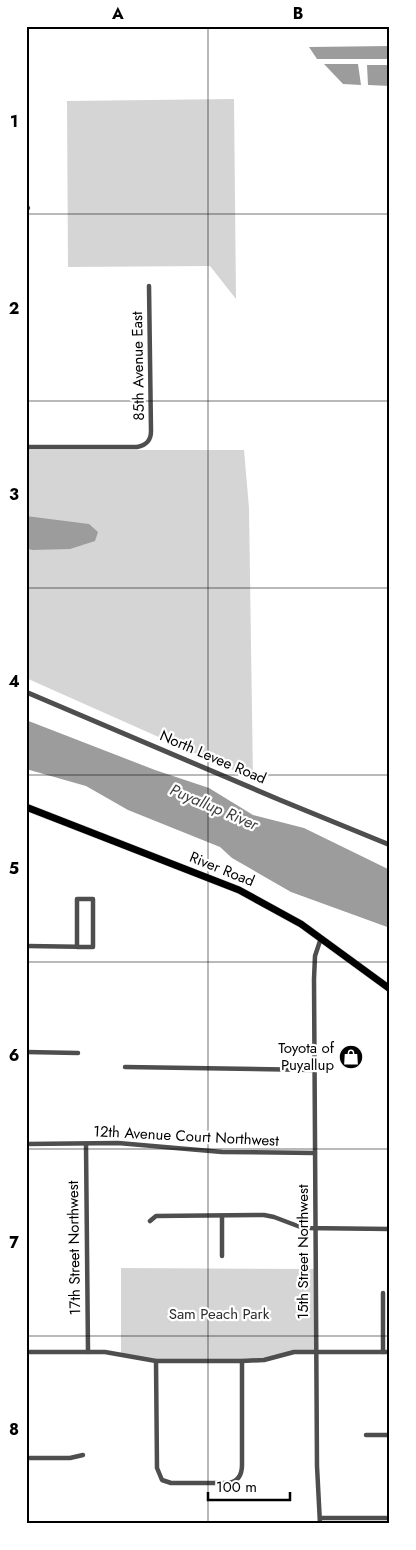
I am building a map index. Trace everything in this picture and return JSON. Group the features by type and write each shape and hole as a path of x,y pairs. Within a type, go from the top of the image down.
{"main road":[{"name":"River Road","path":"26,807 239,890 284,914 390,989"}],"street":[{"name":"85th Avenue East","path":"26,447 138,447 150,440 149,286"},
{"name":"North Levee Road","path":"26,692 390,845"},
{"path":"26,946 77,947 93,947 93,900 77,899 77,947"},
{"name":"15th Street Northwest","path":"320,938 315,956 314,980 316,1466 320,1521"},
{"path":"26,1052 78,1053"},
{"path":"124,1067 315,1070"},
{"name":"12th Avenue Court Northwest","path":"26,1144 118,1143 246,1154 315,1153"},
{"name":"17th Street Northwest","path":"86,1144 88,1352"},
{"path":"150,1221 156,1216 264,1215 274,1217 297,1227 316,1229 390,1229"},
{"path":"222,1216 222,1256"},
{"path":"383,1293 383,1352"},
{"path":"26,1352 117,1353 156,1361 242,1361 264,1360 289,1353 390,1352"},
{"path":"156,1361 156,1461 160,1479 166,1483 225,1483 233,1482 238,1478 242,1465 242,1361"},
{"path":"366,1435 390,1435"},
{"path":"26,1458 70,1458 83,1455"},
{"path":"320,1521 390,1518"}],"green space":[{"path":"234,99 236,299 210,266 68,267 67,101"},
{"path":"26,450 244,450 249,508 253,779 26,678"},
{"name":"Sam Peach Park","path":"121,1268 316,1269 316,1352 301,1352 264,1360 156,1361 121,1353"}],"water":[{"path":"390,46 390,59 317,59 309,47"},
{"path":"324,64 358,64 361,85 343,84"},
{"path":"367,65 390,65 390,86 368,85"},
{"path":"26,516 89,524 98,532 95,541 70,549 32,550 26,548"},
{"name":"Puyallup River","path":"26,720 155,770 209,788 253,815 304,828 390,870 390,928 291,892 232,858 220,847 128,810 86,786 26,769"}],"place":[{"name":"Toyota of Puyallup","path":"351,1057"}]}
